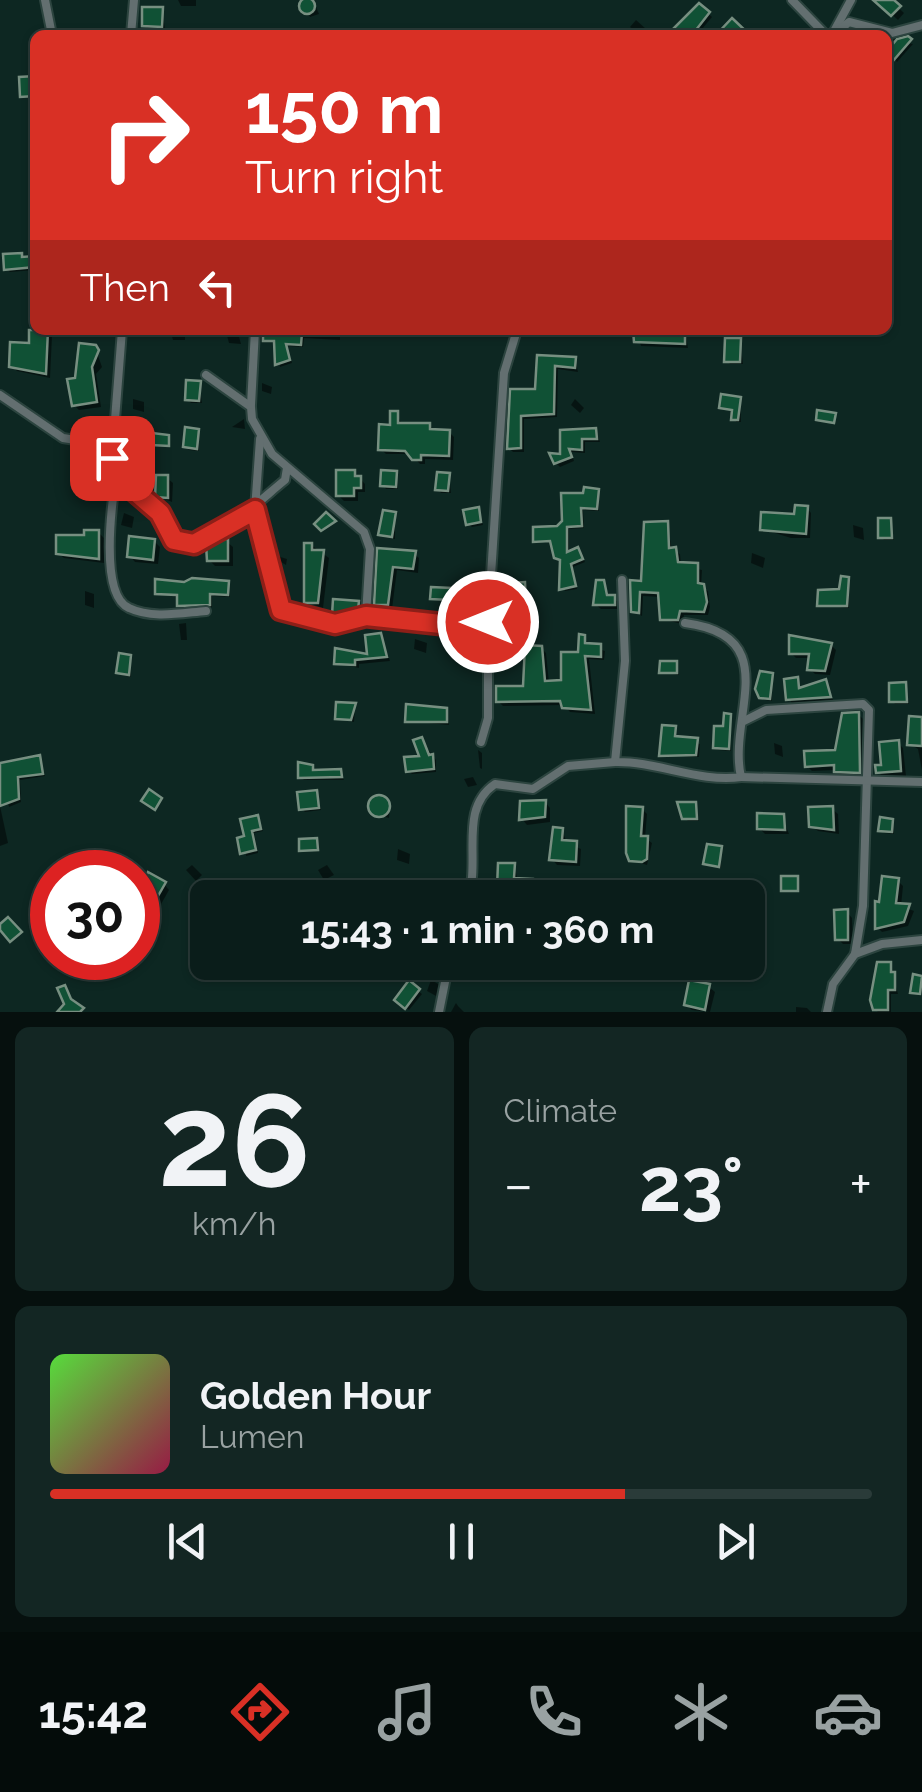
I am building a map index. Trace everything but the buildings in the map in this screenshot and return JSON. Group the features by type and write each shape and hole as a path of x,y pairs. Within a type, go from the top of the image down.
{"street":[{"path":"45,0 51,30"},
{"path":"132,30 134,0"},
{"path":"792,0 825,30"},
{"path":"834,30 851,0"},
{"path":"838,30 849,22 880,30"},
{"path":"892,33 922,25"},
{"path":"122,335 112,458 116,475 108,528 116,597 125,608 153,615 206,612"},
{"path":"255,335 251,407 260,439 255,510 281,610 335,624 366,616 469,627 488,622"},
{"path":"481,742 488,718 488,622 504,373 515,335"},
{"path":"206,374 251,407"},
{"path":"0,396 63,438 100,444 112,458"},
{"path":"260,439 287,468 364,532 370,549 366,616"},
{"path":"116,475 160,513 174,540 194,544 255,510 264,494 284,480 287,468"},
{"path":"615,762 626,661 622,580"},
{"path":"685,623 724,633 740,650 748,684 736,755 742,778"},
{"path":"744,721 766,710 863,704 869,710 870,778 863,906 855,954 833,984 827,1012"},
{"path":"474,880 474,813 479,795 496,784 533,788 568,766 642,761 688,773 742,778 922,782"},
{"path":"855,954 882,944 922,940"},
{"path":"439,1012 446,980"}],"route":[{"path":"112,458 116,475 160,513 174,540 194,544 255,510 281,610 335,624 366,616 400,623 443,622 469,627 488,622"}]}
